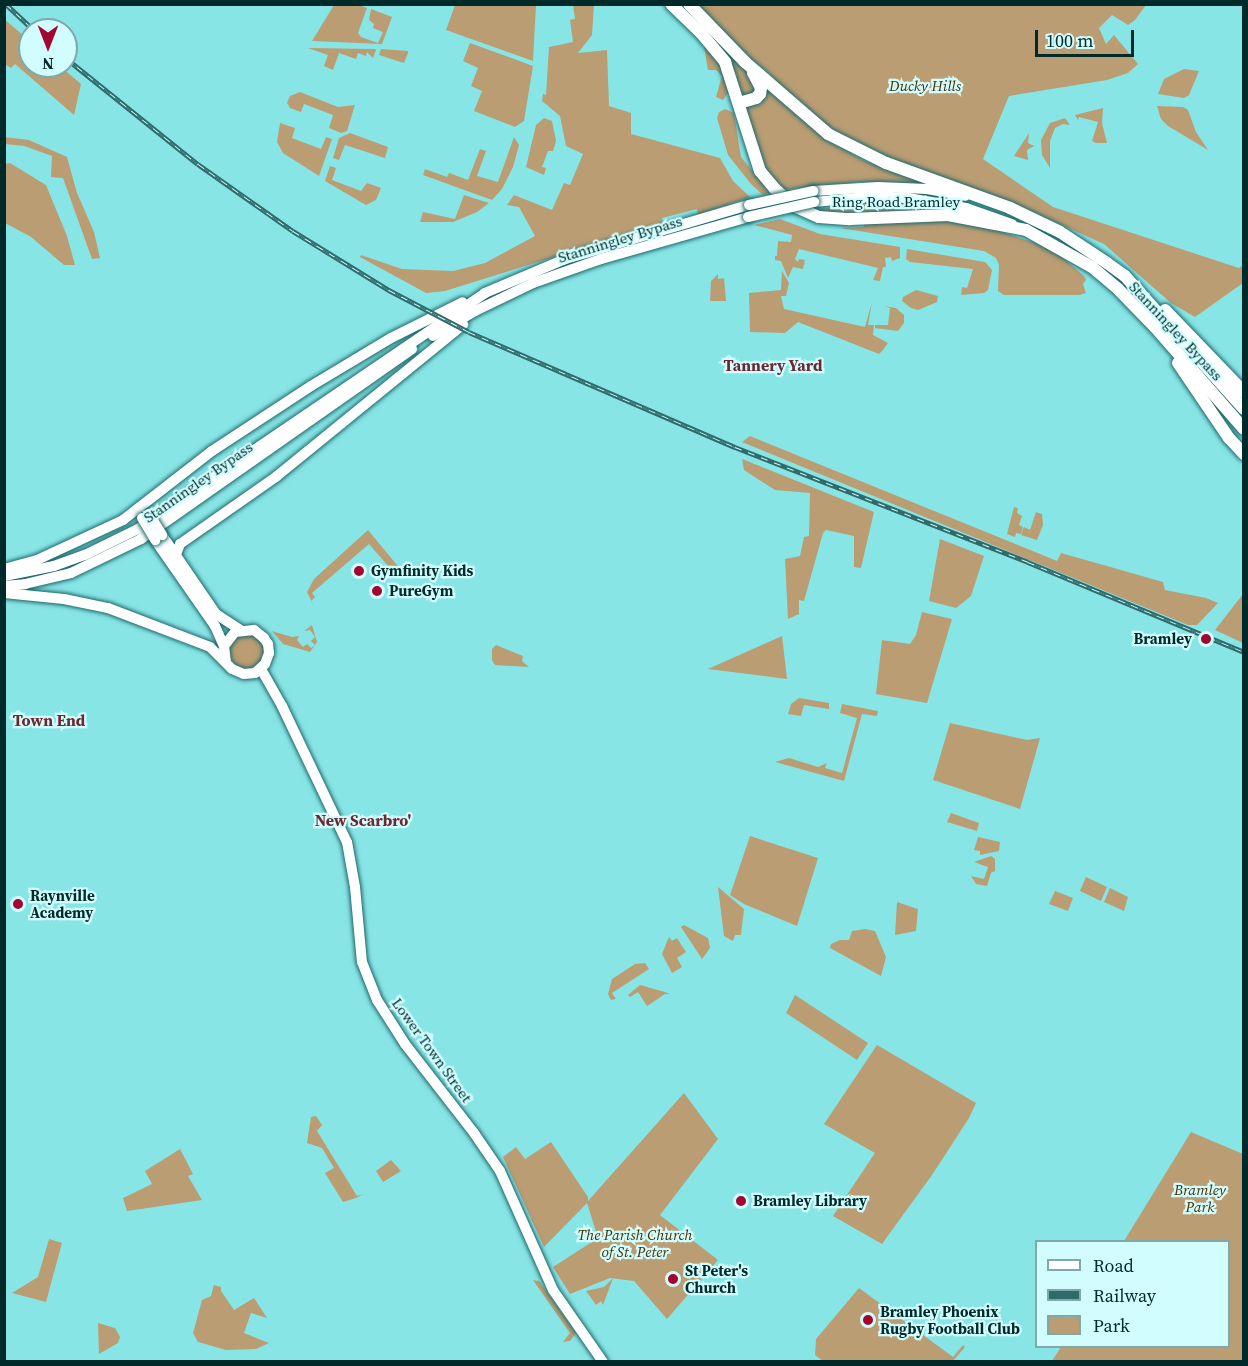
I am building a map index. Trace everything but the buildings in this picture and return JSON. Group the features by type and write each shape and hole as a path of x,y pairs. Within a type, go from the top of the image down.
{"highway":[{"name":"Ring Road Bramley","path":"671,4 702,33 725,62 760,171 794,206 819,217 850,219 948,215 1026,230"},
{"name":"Ring Road Bramley","path":"689,4 745,62 828,134 886,163 983,199"},
{"path":"739,103 756,98 761,88 745,62"},
{"name":"Stanningley Bypass","path":"983,199 1060,232 1125,276 1244,409"},
{"name":"Stanningley Bypass","path":"1026,230 1092,267 1155,327 1244,429"},
{"path":"1125,276 1186,330 1244,392"},
{"path":"1155,327 1229,438 1244,454"}],"main road":[{"name":"Stanningley Bypass","path":"4,576 54,566 85,555 138,529 485,293 565,260 749,205 878,187 927,189 983,199"},
{"name":"Stanningley Bypass","path":"4,586 25,584 71,573 100,561 141,539 427,339 513,291 601,259 814,196 908,198 966,208 1026,230"},
{"path":"176,556 178,548 185,541 277,476 445,337 513,291"},
{"path":"4,569 72,544 142,511 212,451 311,386 401,333 456,304 485,293"},
{"path":"142,511 215,626 224,646 226,662"},
{"path":"4,593 64,599 108,608 210,647 235,672 244,674 261,669 268,659 268,644 260,633 241,630 228,624 216,614 176,556 159,537"},
{"path":"224,646 230,636 241,630"},
{"name":"Lower Town Street","path":"261,669 282,706 345,837 355,887 362,962 377,1000 405,1044 474,1133 500,1171 548,1280 603,1362"}],"green space":[{"path":"334,5 359,5 367,8 358,33 361,37 378,43 383,32 373,28 374,24 369,20 371,9 392,17 382,44 312,41"},
{"path":"455,5 536,5 533,61 446,30"},
{"path":"573,5 594,5 592,35 578,53 607,50 609,106 631,113 631,134 720,158 733,181 750,197 698,215 697,209 662,218 663,223 445,291 426,293 360,257 361,255 402,269 453,271 485,263 535,236 519,207 507,205 514,195 552,210 564,183 570,185 583,154 566,146 560,116 542,101 543,94 546,95 549,47 573,42 570,20 575,19"},
{"path":"677,5 681,5 720,41 733,58 756,80 756,91 742,99 738,88"},
{"name":"Ducky Hills","path":"695,5 1146,5 1135,20 1128,25 1112,15 1099,28 1106,44 1114,35 1138,64 1128,73 1107,80 1009,96 983,159 1053,207 1239,268 1243,265 1243,283 1195,317 1171,303 1104,244 1011,202 930,178 859,146 789,96 768,72 748,57"},
{"path":"4,19 18,31 18,67 15,64 11,68 5,64"},
{"path":"703,41 721,67 728,93 723,100 716,97 722,76 716,70 708,70"},
{"path":"470,43 533,66 524,121 515,127 474,111 482,91 471,86 478,68 463,61"},
{"path":"308,48 376,50 373,58 367,52 366,56 358,53 356,59 339,53 333,70 324,66 328,55"},
{"path":"381,49 408,51 408,53 404,63 379,55"},
{"path":"1184,69 1199,71 1189,95 1184,98 1158,94 1164,79"},
{"path":"31,78 74,78 81,84 74,115"},
{"path":"764,83 820,135 863,160 918,180 917,184 858,182 780,190 765,172 743,105"},
{"path":"300,92 338,107 355,105 347,131 341,133 329,128 333,115 304,104 301,112 290,108 287,103 290,96"},
{"path":"1157,106 1183,107 1188,110 1196,132 1208,150 1168,126 1161,119"},
{"path":"1103,108 1102,123 1107,143 1096,143 1092,141 1098,122 1079,117 1078,120 1075,115"},
{"path":"725,109 734,113 741,157 770,193 763,195 728,155 717,118 719,112"},
{"path":"544,118 552,121 556,141 553,151 548,151 542,167 546,168 544,175 526,167 536,125"},
{"path":"1065,118 1070,125 1063,124 1055,128 1050,141 1050,168 1042,155 1041,140 1050,123"},
{"path":"280,123 295,128 292,138 321,149 326,137 332,139 319,176 283,153 277,142"},
{"path":"350,133 388,147 385,158 345,145 339,160 333,158 339,138"},
{"path":"1029,133 1028,143 1034,146 1027,150 1028,160 1014,156"},
{"path":"4,137 29,140 67,157 77,193 94,232 100,258 92,259 63,178 51,177 52,156 24,146 5,144"},
{"path":"514,137 519,145 513,167 502,189 492,200 423,175 425,169 447,177 449,173 468,180 480,149 486,151 477,176 498,182"},
{"path":"10,163 46,185 67,236 75,265 64,265 31,237 5,223 5,164"},
{"path":"330,166 336,168 332,180 361,191 367,183 381,188 376,200 366,205 325,181"},
{"path":"464,195 489,203 477,212 453,222 420,222 423,212 455,219"},
{"path":"892,201 956,209 850,216 813,210 848,206 849,202"},
{"path":"780,219 820,234 900,247 900,258 892,261 891,257 885,258 886,267 883,267 880,281 873,280 878,268 799,249 795,259 798,262 799,259 805,260 803,269 793,267 788,278 781,261 775,260 775,256 777,256 778,241 791,242 792,235 754,225"},
{"path":"934,220 987,227 1057,253 1084,276 1086,280 1083,284 1086,293 1079,295 1004,295 998,291 999,265 996,258 984,251 840,228 864,227 864,223"},
{"path":"907,249 985,262 992,270 988,290 984,293 961,295 962,287 967,288 973,269 910,262 906,259"},
{"path":"782,271 789,283 786,296 781,296 784,309 865,327 872,302 868,325 874,325 873,335 888,343 883,350 879,354 798,322 785,333 750,332 749,293 781,290"},
{"path":"718,274 718,279 724,278 726,301 710,301 711,281"},
{"path":"916,290 938,296 937,302 918,310 911,308 902,301 903,297"},
{"path":"884,306 896,308 904,315 904,323 898,331 875,328 875,325 888,325 890,308"},
{"path":"750,436 1057,561 1061,553 1163,582 1165,590 1206,598 1218,603 1197,625 1188,625 742,442"},
{"path":"742,459 874,512 861,568 854,567 854,536 826,530 823,533 804,601 799,600 799,614 788,619 785,559 800,556 804,537 809,536 810,493 775,490 744,470"},
{"path":"1014,507 1018,508 1017,513 1022,516 1019,525 1023,527 1021,534 1016,533 1015,537 1007,534"},
{"path":"1036,512 1042,514 1043,525 1037,540 1021,535 1024,527 1030,530"},
{"path":"368,530 401,570 395,574 369,544 312,593 315,597 311,601 307,592 314,579"},
{"path":"940,539 984,556 971,596 956,608 929,601"},
{"path":"1243,594 1243,643 1215,630"},
{"path":"922,612 952,619 927,703 876,694 882,640 910,644 916,635"},
{"path":"312,625 317,642 315,645 311,641 315,637 310,630 304,631"},
{"path":"272,631 292,637 299,636 297,640 303,647 307,644 311,648 315,645 310,652 283,644"},
{"path":"247,635 259,640 264,652 259,664 247,669 235,664 230,652 235,640"},
{"path":"782,636 787,679 708,669"},
{"path":"496,645 523,656 522,661 529,667 495,665 492,660 492,649"},
{"path":"799,698 829,703 829,709 804,705 801,716 788,714 791,704"},
{"path":"842,704 878,711 877,716 862,714 844,781 775,762 789,758 818,767 827,763 825,768 842,773 857,718 840,713"},
{"path":"950,723 1027,740 1040,738 1020,809 933,780"},
{"path":"951,813 979,823 977,831 947,822"},
{"path":"750,836 818,858 797,926 744,904 730,895"},
{"path":"978,837 1000,842 999,851 980,855 980,851 974,850"},
{"path":"991,856 995,859 995,871 991,873 987,886 976,884 971,876 984,879 988,867 974,862"},
{"path":"1086,877 1107,887 1101,901 1080,891"},
{"path":"718,887 744,909 741,935 735,935 733,941 724,936"},
{"path":"1110,888 1128,897 1124,911 1104,902"},
{"path":"1055,891 1073,898 1068,911 1049,904"},
{"path":"897,902 918,909 916,931 895,935"},
{"path":"684,925 708,938 710,948 702,959 681,927"},
{"path":"865,929 875,931 886,957 881,976 830,948 831,944 840,940 849,940 852,931"},
{"path":"669,937 672,941 677,938 686,952 677,958 682,967 672,973 662,954"},
{"path":"645,963 649,969 612,993 616,999 611,1000 608,994 612,979 635,964"},
{"path":"640,985 670,994 665,994 647,1006 638,992 630,997 628,995"},
{"path":"795,995 868,1043 857,1060 786,1013"},
{"path":"877,1045 976,1103 969,1118 932,1175 882,1244 833,1216 875,1153 824,1124"},
{"name":"The Parish Church of St. Peter","path":"684,1093 718,1139 660,1215 718,1260 667,1319 634,1281 610,1278 570,1294 553,1267 598,1238 587,1203 544,1247 503,1157 516,1147 525,1159 551,1142 588,1197 588,1201"},
{"path":"316,1116 322,1125 317,1131 357,1196 364,1194 343,1202 325,1173 334,1168 322,1148 307,1143 311,1117"},
{"name":"Bramley Park","path":"1191,1132 1243,1154 1243,1361 1052,1361 1060,1348 1230,1348 1230,1240 1125,1240"},
{"path":"180,1149 193,1174 188,1176 202,1200 127,1211 123,1198 152,1184 145,1171"},
{"path":"391,1160 401,1171 383,1182 376,1171"},
{"path":"49,1239 62,1243 46,1302 12,1293 38,1277"},
{"path":"613,1278 603,1305 601,1301 596,1305 586,1291 604,1287"},
{"path":"533,1280 539,1281 576,1333 570,1341 563,1342 570,1333"},
{"path":"214,1285 221,1287 221,1291 234,1310 254,1298 267,1318 251,1313 244,1333 269,1343 256,1349 226,1350 198,1342 193,1333 202,1300 211,1296"},
{"name":"Bramley Phoenix Rugby Football Club","path":"859,1288 953,1357 963,1345 965,1347 953,1361 823,1361 815,1355 816,1339"},
{"path":"98,1323 115,1328 120,1337 118,1343 99,1354"}],"railway":[{"path":"6,4 21,18"},
{"path":"78,68 198,164 293,231 389,290 469,332 735,447 1028,562 1244,652"}],"place":[{"name":"Gymfinity Kids","path":"359,571"},
{"name":"PureGym","path":"377,591"},
{"name":"Bramley","path":"1206,639"},
{"name":"Raynville Academy","path":"18,904"},
{"name":"Bramley Library","path":"741,1201"},
{"name":"St Peter's Church","path":"673,1279"},
{"name":"Bramley Phoenix Rugby Football Club","path":"868,1320"}],"district":[{"name":"Tannery Yard","path":"773,365"},
{"name":"Town End","path":"49,720"},
{"name":"New Scarbro'","path":"363,820"}]}
